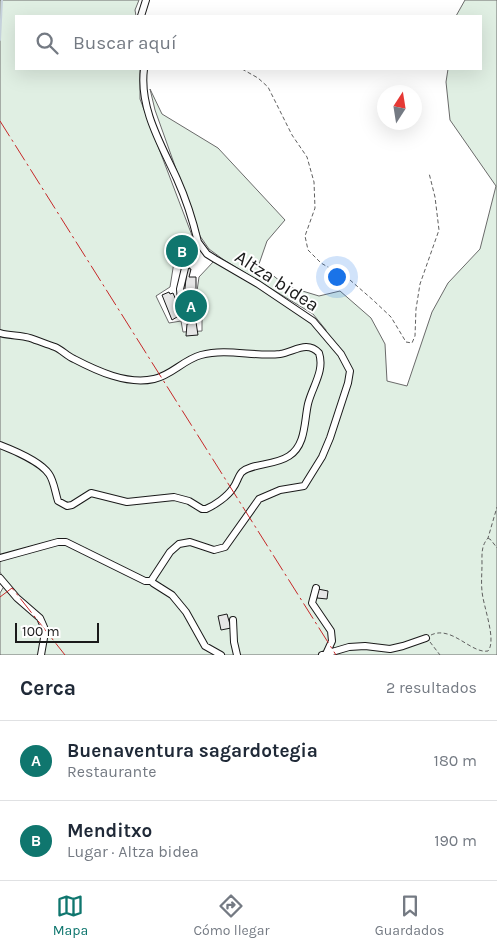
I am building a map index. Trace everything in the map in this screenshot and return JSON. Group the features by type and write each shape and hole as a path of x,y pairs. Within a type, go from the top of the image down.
{"street":[{"path":"141,15 146,0"},
{"name":"Altza bidea","path":"144,70 143,89 146,106 162,150 178,182 198,242 207,254 258,284 313,321 341,354 350,371 348,384 330,438 322,457 304,486 280,490 259,499 224,546 214,550 190,542 179,544 170,552 151,581"},
{"path":"182,302 180,289 184,268 198,242"},
{"path":"0,333 15,337 28,337 55,347 72,358 108,374 139,381 162,377 173,372 191,358 211,353 280,354 305,347 316,349 320,358 317,379 308,402 305,428 295,450 290,456 274,464 247,468 239,475 229,493 206,509 202,509 189,501 174,497 127,502 91,493 72,505 67,506 58,500 53,482 45,470 13,450 0,445"},
{"path":"0,558 58,542 66,542 145,581 151,581 172,595 186,612 206,646 221,655"},
{"path":"1,583 40,618 44,627 41,655"},
{"path":"316,588 312,603 331,631 332,641 324,654"},
{"path":"233,620 234,642 237,655"},
{"path":"324,654 349,646 390,649 426,638"}],"path":[{"path":"244,70 268,86 292,135 307,157 314,182 315,208 305,236 308,250 321,263 350,280 373,300 391,317 406,342 412,343 415,336 420,284 439,230 435,197 429,173"},
{"path":"440,655 426,638 434,634 445,634 458,638 483,652 488,651 491,647 482,591 482,550 484,542 488,538 497,507"},
{"path":"488,538 497,548"}],"green space":[{"path":"0,0 139,0 135,10 136,15 15,15 15,70 140,70 140,99 193,238 178,237 170,287 156,296 169,323 181,321 183,332 202,331 202,299 196,298 199,277 214,261 286,305 325,337 326,330 313,314 209,249 200,236 155,110 150,89 162,114 218,148 285,220 267,241 259,264 286,286 319,296 340,291 371,318 385,344 387,381 407,386 432,312 448,283 480,249 496,186 450,120 446,82 448,70 482,70 482,15 457,15 465,0 497,0 497,655 0,655 0,593 6,583 0,572"}],"building":[{"path":"179,240 190,242 185,261 175,259"},
{"path":"187,268 191,269 189,277 196,277 196,289 194,289 192,299 184,298"},
{"path":"169,292 170,294 173,293 182,314 172,320 162,295"},
{"path":"195,301 197,309 187,311 185,303"},
{"path":"196,322 198,335 186,336 187,324"},
{"path":"318,589 328,591 327,599 317,598"},
{"path":"227,614 231,628 221,630 218,616"}],"waterway":[{"path":"0,40 2,0"}],"power":[{"path":"0,121 336,655"},
{"path":"0,597 12,588 65,655"}],"place":[{"name":"Menditxo","path":"182,251"},
{"name":"Buenaventura sagardotegia","path":"191,306"}]}
